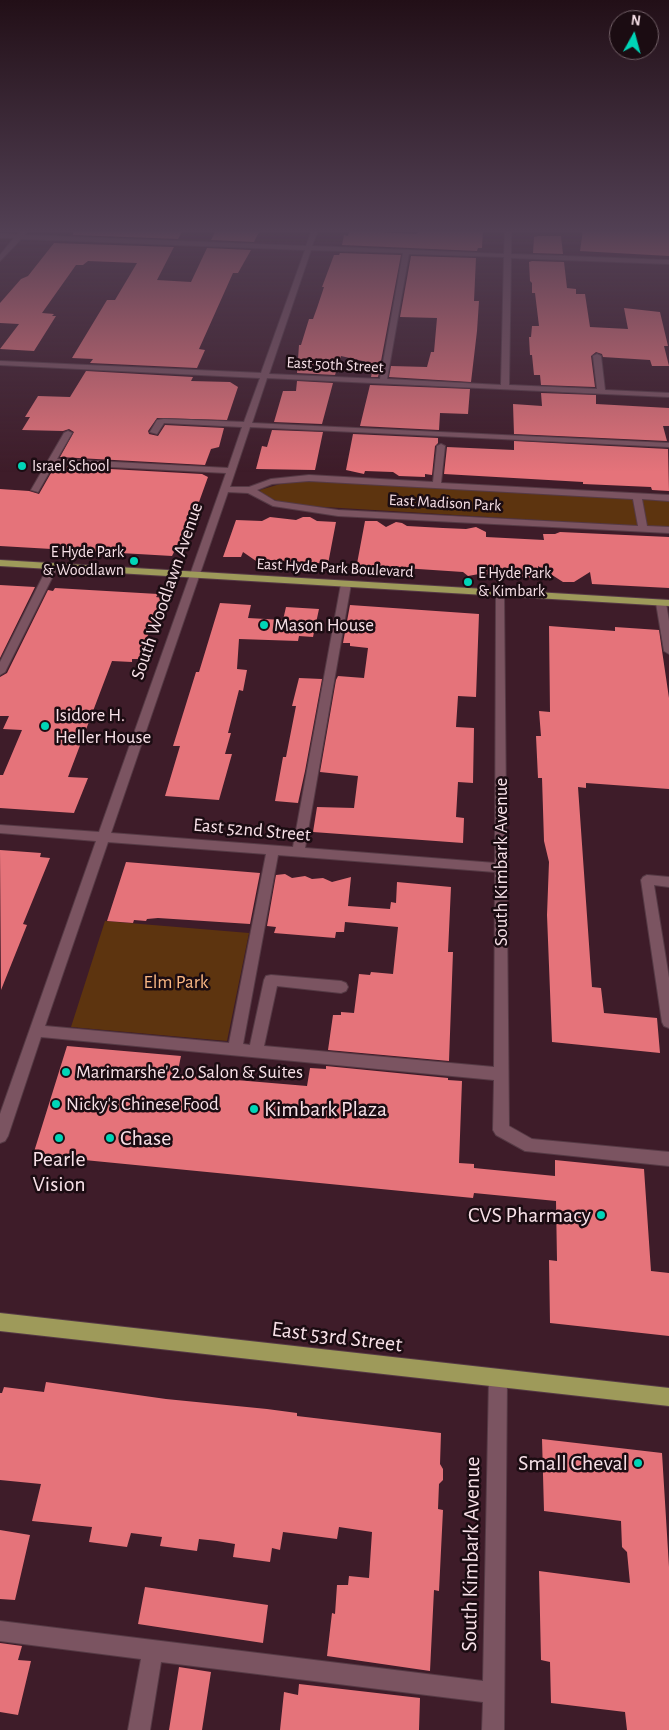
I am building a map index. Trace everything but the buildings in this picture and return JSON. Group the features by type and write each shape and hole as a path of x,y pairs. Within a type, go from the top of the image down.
{"main road":[{"name":"East Hyde Park Boulevard","path":"0,563 665,603"},
{"name":"East 53rd Street","path":"0,1322 669,1398"}],"street":[{"name":"South Woodlawn Avenue","path":"0,1136 287,311"},
{"path":"383,381 396,311"},
{"path":"506,387 507,311"},
{"path":"597,356 601,392"},
{"name":"East 50th Street","path":"0,363 669,395"},
{"path":"154,432 160,422 164,421 669,445"},
{"path":"35,490 68,433"},
{"path":"437,484 441,446"},
{"path":"52,461 230,471"},
{"name":"East Madison Park","path":"225,489 250,490 272,482 309,478 669,498"},
{"name":"East Madison Park","path":"250,490 273,503 338,513 669,530"},
{"path":"638,496 643,529"},
{"path":"0,672 53,566"},
{"path":"298,852 346,584"},
{"name":"South Kimbark Avenue","path":"501,593 501,1130 530,1146 669,1159"},
{"path":"665,603 669,651"},
{"name":"East 52nd Street","path":"0,829 501,868"},
{"path":"235,1050 273,850"},
{"path":"669,882 647,880 669,1022"},
{"path":"256,1051 271,980 341,987"},
{"path":"36,1031 501,1074"},
{"name":"South Kimbark Avenue","path":"493,1730 498,1378"},
{"path":"0,1632 494,1693"},
{"path":"139,1730 153,1651"}],"green space":[{"path":"311,481 669,501 669,528 308,506 277,501 261,493 260,490 287,482"},
{"name":"Elm Park","path":"105,921 249,933 227,1041 71,1027"}],"place":[{"name":"Israel School","path":"22,466"},
{"name":"E Hyde Park & Woodlawn","path":"134,561"},
{"name":"E Hyde Park & Kimbark","path":"468,582"},
{"name":"Mason House","path":"264,625"},
{"name":"Isidore H. Heller House","path":"45,726"},
{"name":"Marimarshe' 2.0 Salon & Suites","path":"66,1072"},
{"name":"Nicky's Chinese Food","path":"56,1104"},
{"name":"Kimbark Plaza","path":"254,1109"},
{"name":"Pearle Vision","path":"59,1138"},
{"name":"Chase","path":"110,1138"},
{"name":"CVS Pharmacy","path":"601,1215"},
{"name":"Small Cheval","path":"638,1463"}]}
